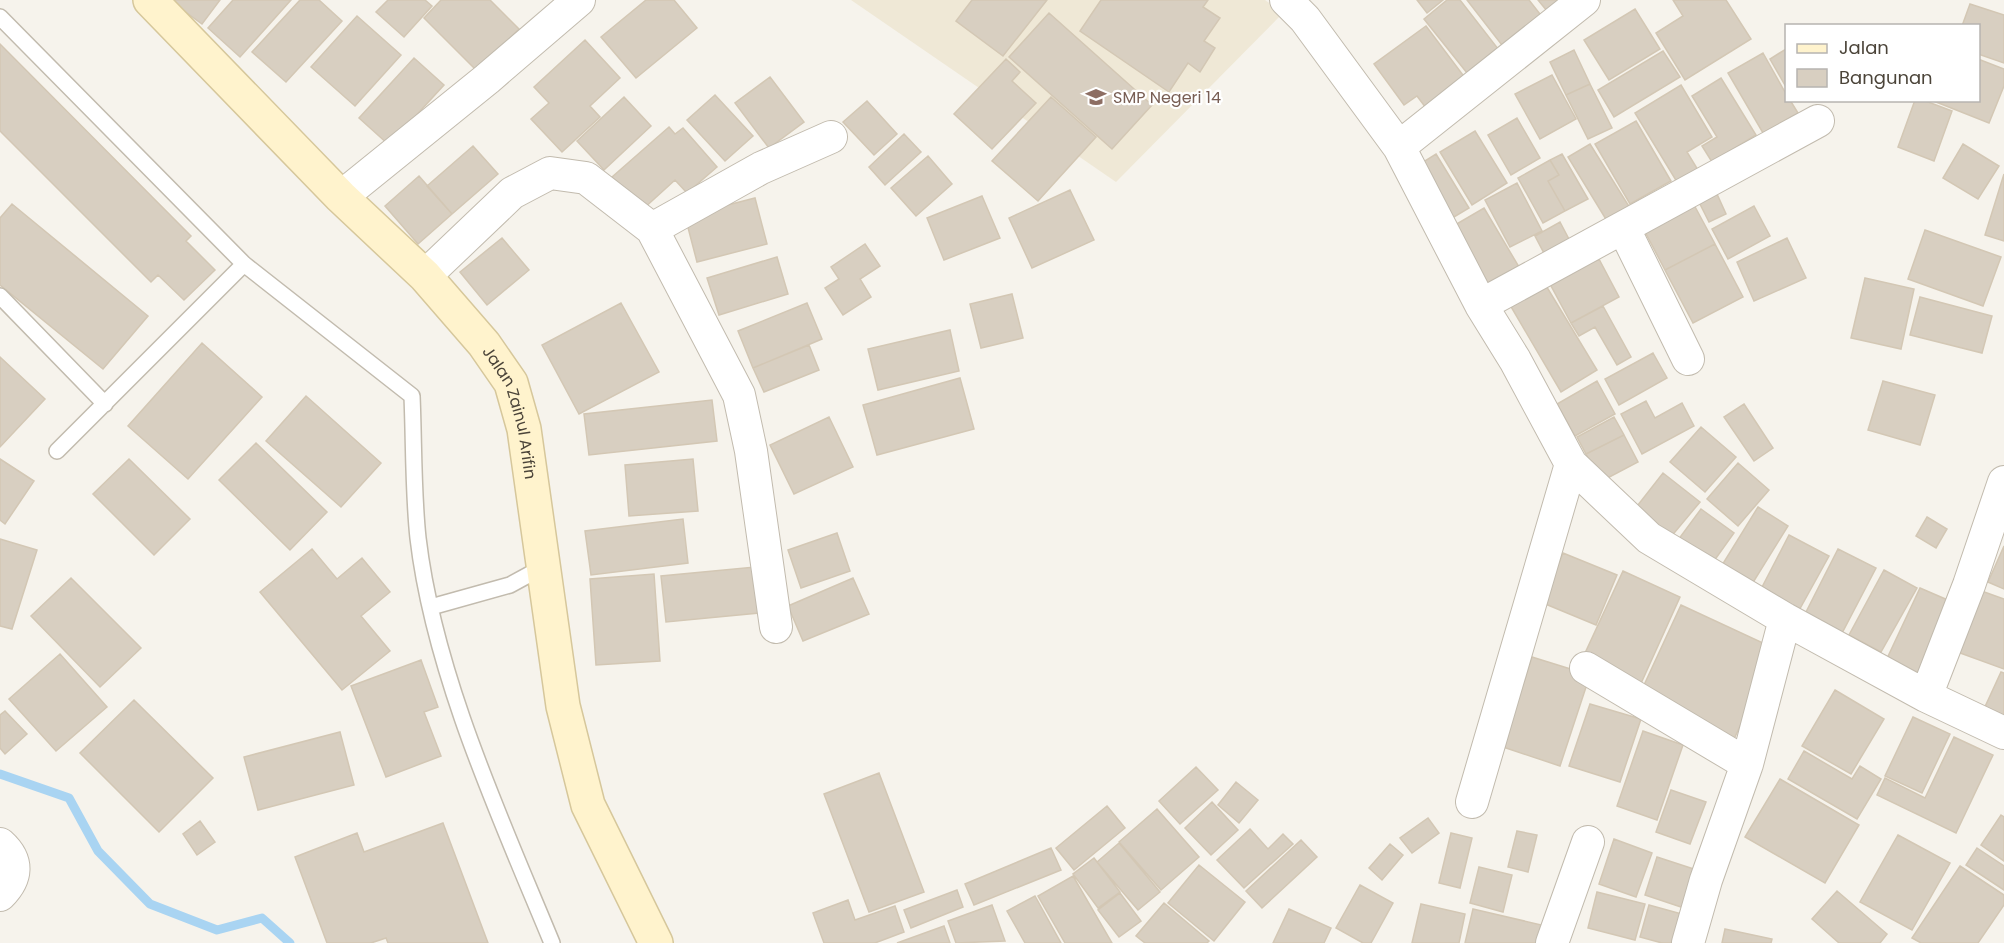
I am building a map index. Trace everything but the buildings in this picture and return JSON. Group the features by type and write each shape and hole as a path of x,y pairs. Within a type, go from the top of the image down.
{"street":[{"name":"Jalan Zainul Arifin","path":"150,0 341,197 425,276 484,344 511,383 524,429 563,706 588,805 656,943"},
{"path":"341,197 487,79 579,0"},
{"path":"1399,147 1584,0"},
{"path":"1303,6 1399,147 1481,305 1515,360 1571,464 1649,538 1785,619 1926,696 2004,734"},
{"path":"1481,305 1624,229 1818,121"},
{"path":"652,229 761,168 831,137"},
{"path":"425,276 512,193 550,173 586,178 652,229 739,394 751,451 776,627"},
{"path":"1624,229 1688,358"},
{"path":"1472,802 1571,464"},
{"path":"1926,696 1969,585 2004,482"},
{"path":"1688,943 1706,880 1747,764 1785,619"},
{"path":"1586,668 1747,764"},
{"path":"1552,943 1588,842"},
{"path":"0,844 7,850 14,869 12,883 0,895"}],"lane":[{"path":"0,16 244,264 412,396 418,537 431,608 470,734 552,943"},
{"path":"57,451 244,264"},
{"path":"0,296 105,404"},
{"path":"431,608 510,585 543,567"}],"shaded area":[{"name":"SMP Negeri 14","path":"851,0 1265,0 1283,13 1116,182"}],"waterway":[{"path":"0,774 69,798 98,851 150,904 217,930 262,918 290,943"}],"place":[{"name":"SMP Negeri 14","path":"1096,97"}]}
